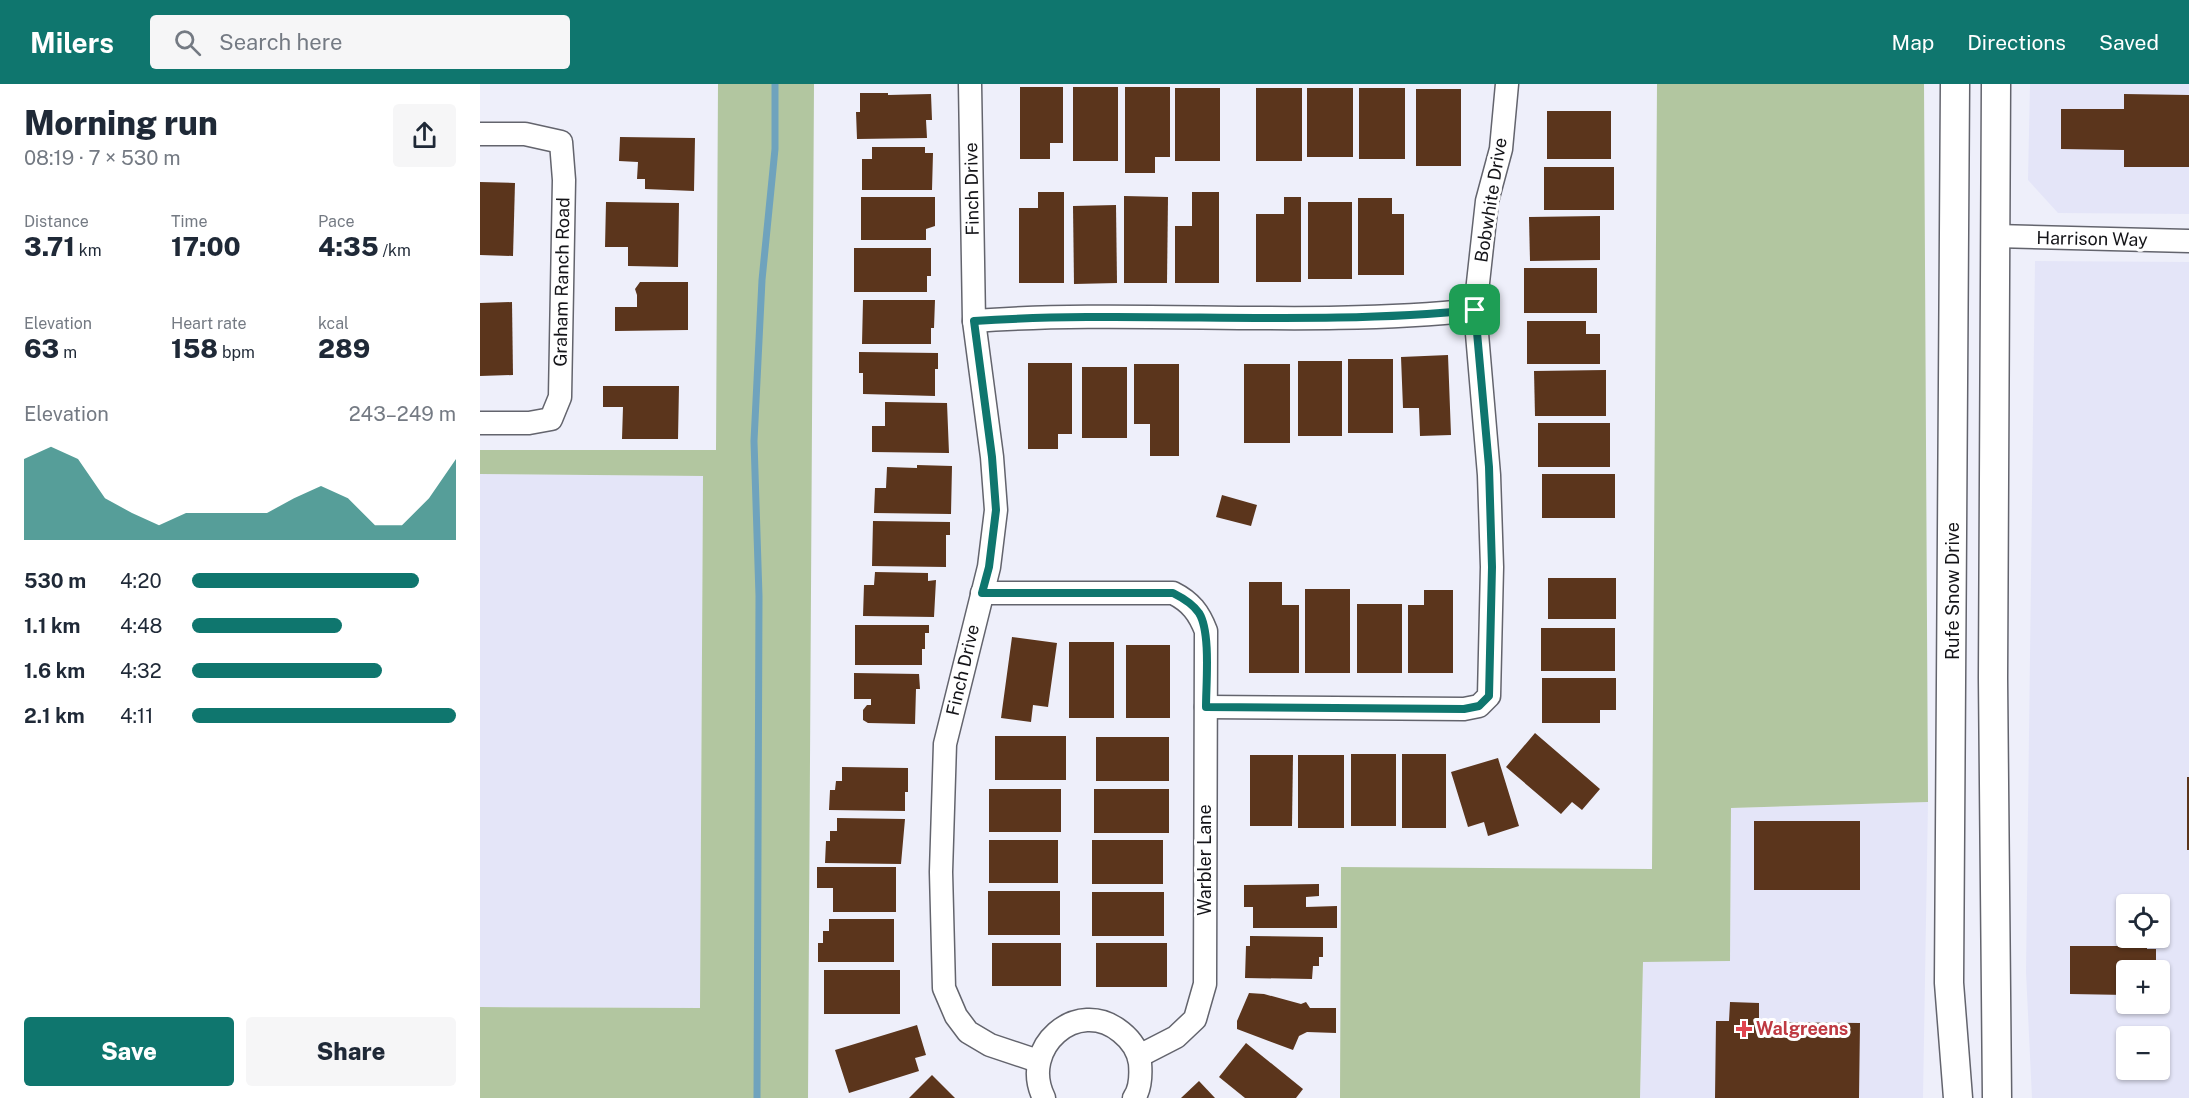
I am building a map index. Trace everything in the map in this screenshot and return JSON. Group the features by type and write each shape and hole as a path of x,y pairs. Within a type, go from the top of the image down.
{"main road":[{"name":"Rufe Snow Drive","path":"1955,84 1949,983 1958,1098"},
{"path":"1996,84 1993,690 1997,1098"}],"street":[{"name":"Finch Drive","path":"970,84 974,321 992,457 996,510 989,567 945,744 941,872 944,988 956,1016 968,1032 990,1045 1038,1061"},
{"name":"Bobwhite Drive","path":"1206,707 1464,709 1479,706 1489,696 1492,567 1489,467 1475,310 1487,201 1501,149 1507,84"},
{"name":"Graham Ranch Road","path":"480,134 525,134 561,142 564,180 561,397 551,418 529,423 480,423"},
{"name":"Harrison Way","path":"1996,236 2189,240"},
{"path":"974,321 1042,318 1301,318 1475,310"},
{"name":"Warbler Lane","path":"982,593 1173,593 1185,599 1199,614 1206,631 1204,984 1195,1019 1176,1037 1139,1056"},
{"path":"1044,1098 1038,1079 1038,1061 1046,1043 1060,1029 1077,1022 1087,1021 1096,1021 1115,1027 1130,1039 1139,1056 1142,1075 1134,1098"}],"shaded area":[{"path":"2030,84 2189,84 2189,214 2058,213 2028,180"},
{"path":"2035,261 2189,262 2189,1098 2032,1098 2026,972"},
{"path":"480,474 703,476 700,1008 480,1007"},
{"path":"1928,802 1923,1098 1640,1098 1643,962 1730,961 1731,808"}],"green space":[{"path":"718,84 814,84 808,1098 480,1098 480,1007 700,1008 703,476 480,474 480,450 716,450"},
{"path":"1657,84 1924,84 1928,802 1731,808 1730,961 1643,962 1640,1098 1340,1098 1341,867 1652,869"}],"building":[{"path":"1020,87 1063,87 1063,143 1050,143 1050,159 1020,159"},
{"path":"1073,87 1118,87 1118,161 1073,161"},
{"path":"1125,87 1170,87 1170,157 1155,157 1155,173 1125,173"},
{"path":"1175,88 1220,88 1220,161 1175,161"},
{"path":"1256,88 1302,88 1302,161 1256,161"},
{"path":"1307,88 1353,88 1353,157 1307,157"},
{"path":"1359,88 1405,88 1405,159 1359,159"},
{"path":"1416,89 1461,89 1461,166 1416,166"},
{"path":"860,93 931,94 932,120 926,120 927,138 857,139 856,112 860,112"},
{"path":"2124,94 2189,95 2189,167 2124,167 2124,150 2061,149 2061,109 2124,109"},
{"path":"1547,111 1611,111 1611,159 1547,159"},
{"path":"620,137 695,138 694,191 645,189 645,179 637,179 638,162 619,161"},
{"path":"872,147 925,147 925,153 933,153 932,190 862,190 862,159 872,159"},
{"path":"1544,167 1614,167 1614,210 1544,210"},
{"path":"480,182 515,183 513,256 480,255"},
{"path":"1038,192 1064,192 1064,283 1019,283 1019,208 1038,208"},
{"path":"1192,192 1219,192 1219,283 1175,283 1175,226 1192,226"},
{"path":"1124,196 1168,197 1167,283 1124,283"},
{"path":"861,197 935,197 935,226 926,229 926,240 861,240"},
{"path":"1284,197 1301,197 1301,282 1256,282 1256,214 1284,214"},
{"path":"1358,198 1392,198 1392,214 1404,214 1404,275 1358,275"},
{"path":"606,202 679,203 678,267 628,266 628,247 605,247"},
{"path":"1308,202 1352,202 1352,279 1308,279"},
{"path":"1116,205 1117,283 1074,284 1073,206"},
{"path":"1600,216 1600,260 1530,261 1529,217"},
{"path":"854,248 931,248 931,276 927,276 927,292 854,292"},
{"path":"1524,268 1597,268 1597,313 1524,313"},
{"path":"640,282 688,282 688,330 615,331 615,307 637,307 635,289"},
{"path":"863,300 935,300 931,344 862,344"},
{"path":"512,302 513,375 480,376 480,303"},
{"path":"1527,321 1586,321 1586,334 1600,334 1600,364 1527,364"},
{"path":"859,352 938,353 938,369 935,369 935,396 863,394 863,373 859,373"},
{"path":"1448,355 1451,435 1420,436 1419,408 1403,408 1401,357"},
{"path":"1348,359 1393,359 1393,433 1348,433"},
{"path":"1298,361 1342,361 1342,436 1298,436"},
{"path":"1028,363 1072,363 1072,434 1058,434 1058,449 1028,449"},
{"path":"1134,364 1179,364 1179,456 1150,456 1150,424 1134,424"},
{"path":"1244,364 1290,364 1290,443 1244,443"},
{"path":"1082,367 1127,367 1127,438 1082,438"},
{"path":"1606,370 1606,416 1535,416 1534,371"},
{"path":"603,386 679,386 678,439 622,439 623,407 603,407"},
{"path":"885,402 947,403 949,453 872,452 872,426 885,426"},
{"path":"1538,423 1610,423 1610,467 1538,467"},
{"path":"917,465 952,466 951,514 874,513 875,488 886,488 887,467 917,468"},
{"path":"1542,474 1615,474 1615,518 1542,518"},
{"path":"1222,495 1257,505 1251,526 1216,517"},
{"path":"873,521 950,522 950,535 946,535 946,567 872,566"},
{"path":"875,572 928,573 928,581 936,580 934,617 863,616 864,585 874,585"},
{"path":"1548,578 1616,578 1616,619 1548,619"},
{"path":"1249,582 1282,582 1282,605 1299,605 1299,673 1249,673"},
{"path":"1305,589 1350,589 1350,673 1305,673"},
{"path":"1424,590 1453,590 1453,673 1408,673 1408,605 1424,605"},
{"path":"1357,604 1402,604 1402,673 1357,673"},
{"path":"855,625 929,625 929,633 925,633 925,649 922,649 922,665 855,665"},
{"path":"1541,628 1615,628 1615,671 1541,671"},
{"path":"1012,637 1057,643 1048,707 1033,705 1031,722 1001,718"},
{"path":"1069,642 1114,642 1114,718 1069,718"},
{"path":"1126,645 1170,645 1170,718 1126,718"},
{"path":"854,673 919,674 920,689 916,689 915,724 868,723 863,720 863,710 867,705 871,705 871,699 854,699"},
{"path":"1542,678 1616,678 1616,710 1600,710 1600,723 1542,723"},
{"path":"1535,733 1600,789 1582,810 1572,802 1561,814 1506,767"},
{"path":"995,736 1066,736 1066,780 995,780"},
{"path":"1096,737 1169,737 1169,781 1096,781"},
{"path":"1351,754 1396,754 1396,826 1351,826"},
{"path":"1402,754 1446,754 1446,828 1402,828"},
{"path":"1250,755 1293,755 1292,826 1250,826"},
{"path":"1298,755 1344,755 1344,828 1298,828"},
{"path":"1498,758 1519,826 1488,836 1484,822 1468,827 1451,772"},
{"path":"842,767 908,768 905,811 829,810 830,790 835,790 836,781 842,781"},
{"path":"2187,777 2189,777 2189,850 2187,850"},
{"path":"989,789 1061,789 1061,832 989,832"},
{"path":"1094,789 1169,789 1169,833 1094,833"},
{"path":"837,818 905,819 901,864 825,863 826,841 830,841 830,831 837,831"},
{"path":"1754,821 1860,821 1860,890 1754,890"},
{"path":"989,840 1058,840 1058,883 989,883"},
{"path":"1092,840 1163,840 1163,884 1092,884"},
{"path":"817,867 896,867 896,912 833,912 833,888 817,888"},
{"path":"1319,884 1319,896 1306,897 1306,907 1337,906 1337,928 1253,928 1253,907 1244,907 1244,885"},
{"path":"988,891 1060,891 1060,935 988,935"},
{"path":"1092,892 1164,892 1164,936 1092,936"},
{"path":"829,919 894,919 894,962 818,962 818,943 823,943 823,931 829,931"},
{"path":"1250,936 1323,937 1323,957 1319,957 1319,966 1313,966 1312,979 1245,978 1246,946 1250,946"},
{"path":"992,943 1061,943 1061,986 992,986"},
{"path":"1096,943 1167,943 1167,987 1096,987"},
{"path":"2070,946 2156,949 2156,960 2116,960 2116,995 2070,994"},
{"path":"824,970 900,970 900,1014 824,1014"},
{"path":"1249,993 1264,994 1301,1004 1306,1002 1310,1008 1336,1008 1336,1033 1307,1032 1299,1036 1293,1050 1237,1029 1237,1021"},
{"name":"Walgreens","path":"1730,1002 1759,1003 1759,1022 1860,1023 1859,1098 1715,1098 1716,1021 1729,1021"},
{"path":"917,1025 926,1055 915,1058 919,1071 849,1093 835,1050"},
{"path":"1246,1043 1303,1089 1296,1098 1245,1098 1219,1077"},
{"path":"932,1075 955,1098 909,1098"},
{"path":"1199,1081 1215,1098 1181,1098"}],"waterway":[{"path":"757,1098 759,596 754,441 762,280 775,149 775,84"}],"place":[{"name":"Walgreens","path":"1744,1029"}],"route":[{"path":"1475,310 1489,467 1492,567 1489,696 1479,706 1464,709 1206,707 1206,631 1199,614 1185,599 1173,593 982,593 989,567 996,510 992,457 974,321 1042,318 1301,318 1475,310"}]}
